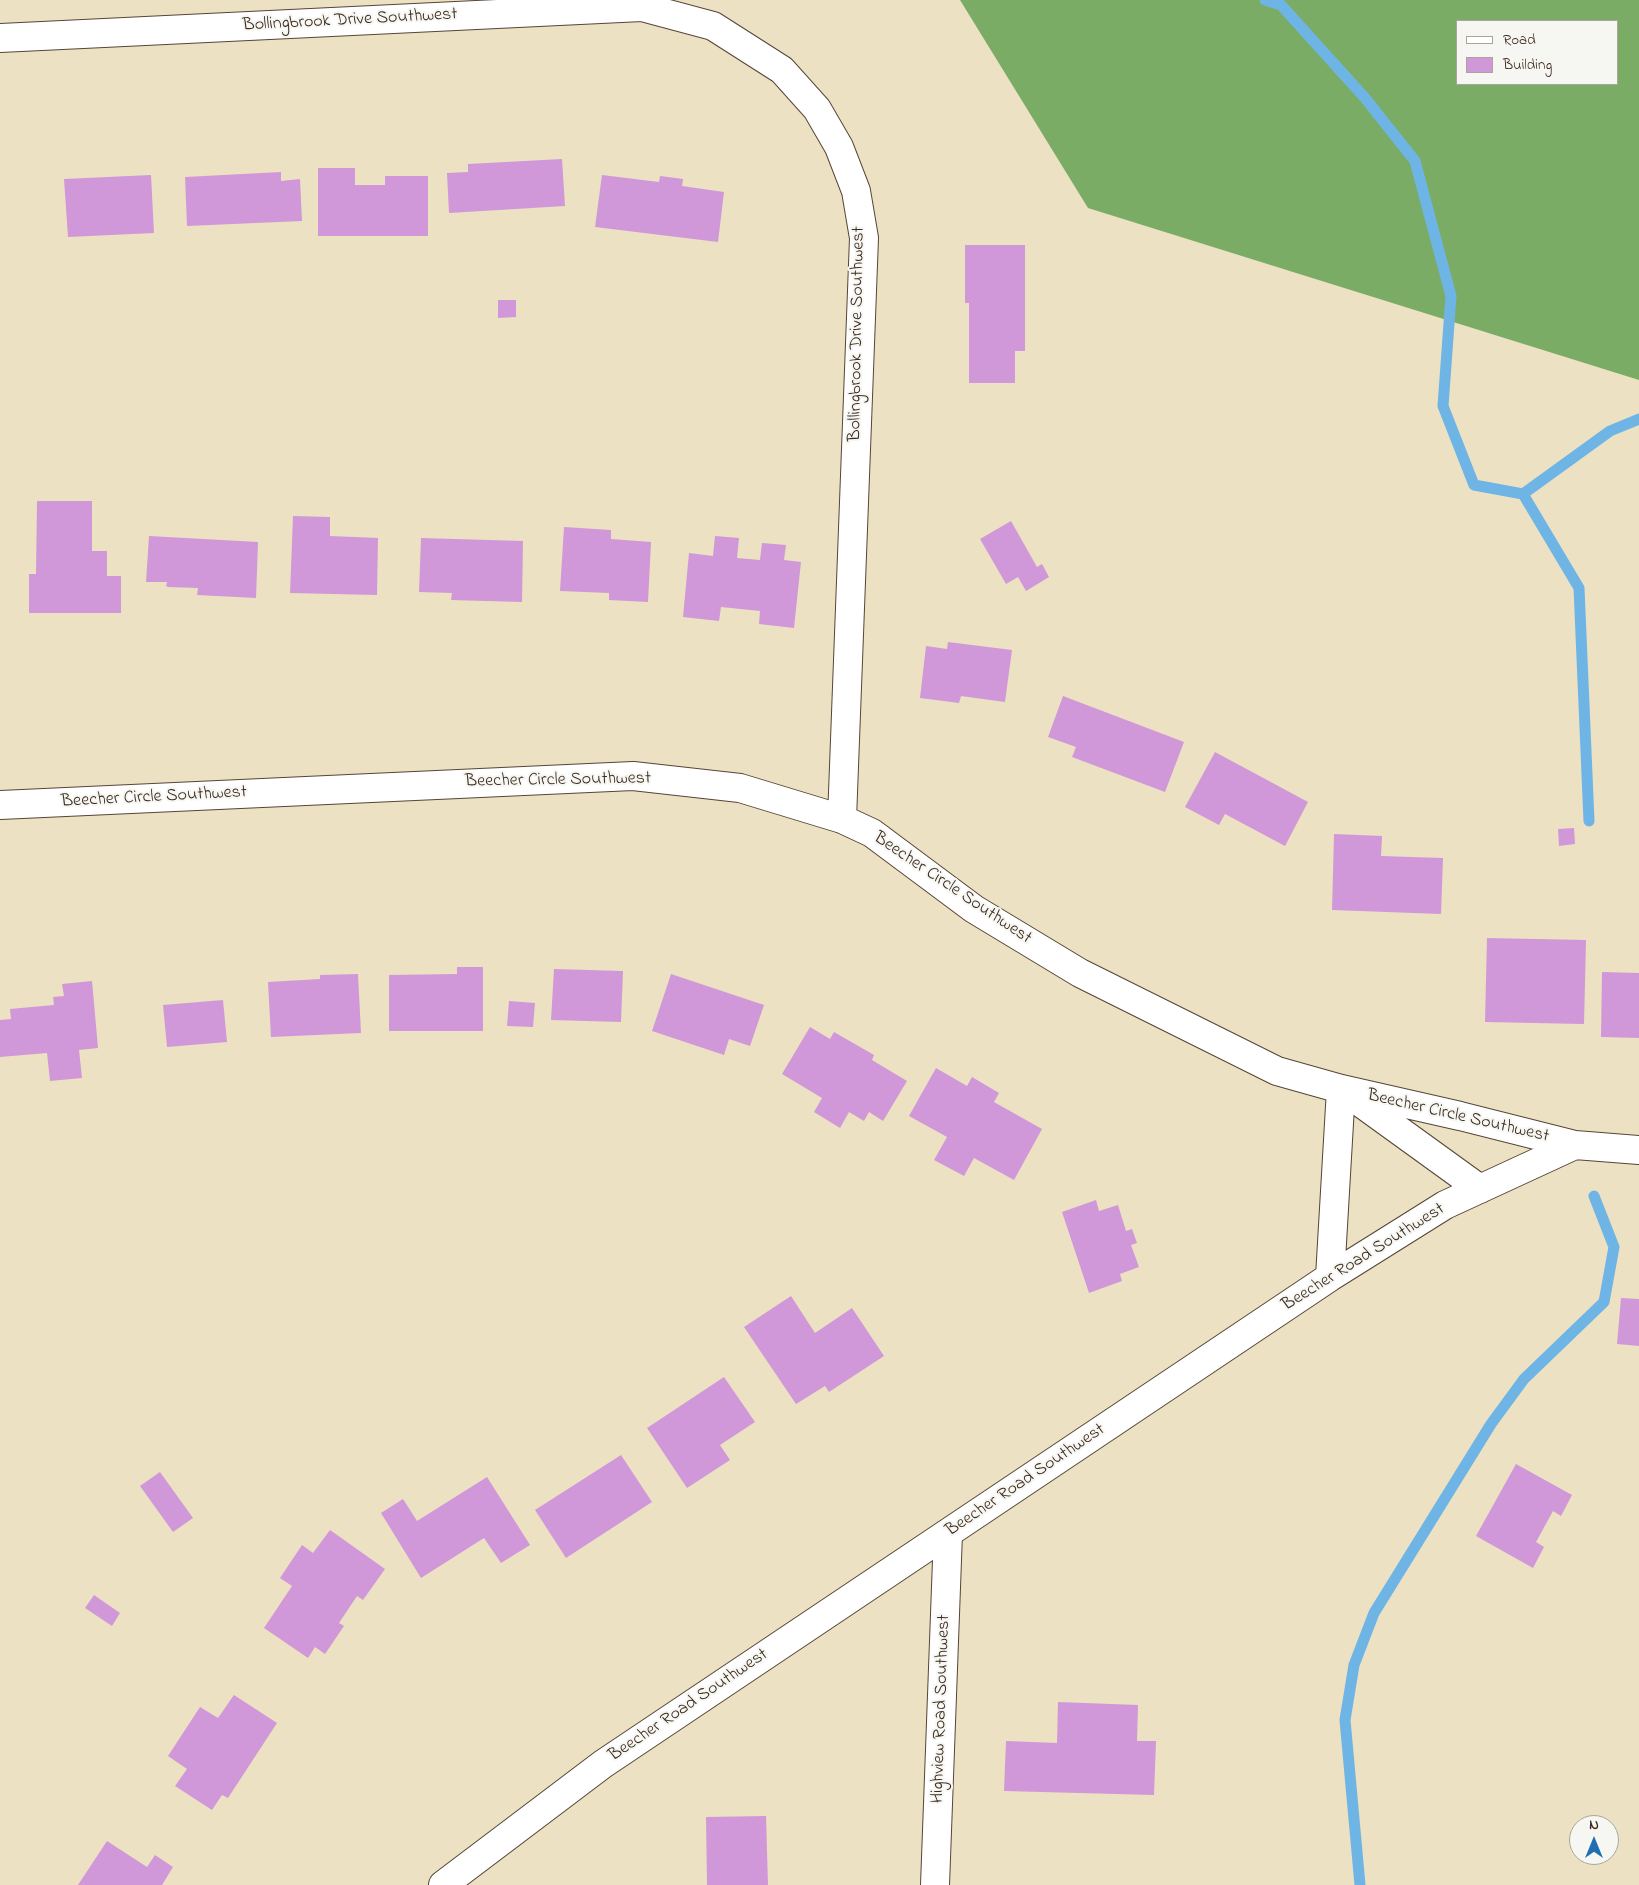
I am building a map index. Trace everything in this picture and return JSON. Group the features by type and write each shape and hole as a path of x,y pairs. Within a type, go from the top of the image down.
{"street":[{"name":"Bollingbrook Drive Southwest","path":"0,38 642,7 713,26 782,70 817,110 839,146 856,191 864,238 842,819"},
{"name":"Beecher Circle Southwest","path":"0,805 632,776 740,788 842,819 872,833 974,909 1080,973 1277,1071 1341,1089 1575,1145"},
{"name":"Beecher Circle Southwest","path":"1341,1089 1480,1189"},
{"name":"Beecher Circle Southwest","path":"1330,1277 1341,1089"},
{"name":"Beecher Road Southwest","path":"443,1885 603,1764 1330,1277 1445,1205 1575,1145 1639,1150"},
{"name":"Highview Road Southwest","path":"935,1885 948,1533"}],"green space":[{"path":"960,0 1639,0 1639,380 1088,208"}],"building":[{"path":"562,159 565,206 449,213 447,173 468,172 468,164"},
{"path":"318,168 355,168 355,185 385,185 385,176 428,176 428,236 318,236"},
{"path":"281,172 281,181 300,179 302,221 187,226 185,177"},
{"path":"151,175 154,233 68,237 64,179"},
{"path":"602,175 659,182 660,176 683,179 682,186 724,192 718,242 595,227"},
{"path":"965,245 1025,245 1025,351 1015,351 1015,383 969,383 969,303 965,303"},
{"path":"498,300 516,300 516,317 498,318"},
{"path":"37,501 92,501 92,551 107,551 107,576 121,576 121,613 29,613 29,574 36,574"},
{"path":"293,516 330,517 330,536 378,538 377,595 290,593"},
{"path":"1011,521 1037,567 1042,564 1049,577 1026,591 1018,577 1006,584 980,539"},
{"path":"564,527 611,530 611,539 651,542 648,602 609,600 609,593 560,591"},
{"path":"149,536 258,542 256,598 197,595 198,588 168,587 166,586 167,582 146,582"},
{"path":"715,536 739,538 737,558 760,560 762,543 786,545 784,560 801,562 794,628 759,624 760,611 721,607 719,621 683,617 689,553 713,556"},
{"path":"421,538 523,541 522,602 451,600 452,593 419,592"},
{"path":"948,642 1012,650 1005,702 961,696 959,703 920,698 926,646 947,649"},
{"path":"1063,696 1184,742 1165,792 1072,757 1076,747 1048,737"},
{"path":"1215,752 1308,802 1285,846 1225,814 1219,825 1185,807"},
{"path":"1574,828 1575,844 1559,846 1558,829"},
{"path":"1334,834 1382,836 1381,856 1443,858 1441,914 1332,910"},
{"path":"1487,938 1586,940 1584,1024 1485,1022"},
{"path":"457,967 483,967 483,1031 389,1031 389,975 457,974"},
{"path":"554,969 623,971 621,1022 551,1020"},
{"path":"1602,972 1639,973 1639,1038 1601,1037"},
{"path":"358,974 361,1033 271,1037 268,982 320,979 320,975"},
{"path":"671,974 764,1005 750,1046 729,1039 724,1055 652,1031"},
{"path":"92,981 98,1048 79,1050 82,1078 50,1081 47,1053 0,1057 0,1020 11,1019 10,1009 54,1005 53,997 64,996 62,984"},
{"path":"223,1000 227,1042 167,1047 163,1005"},
{"path":"509,1001 535,1003 533,1027 507,1026"},
{"path":"810,1027 830,1039 834,1032 874,1055 872,1060 907,1081 883,1121 869,1112 864,1121 849,1112 840,1128 814,1112 822,1098 782,1074"},
{"path":"936,1068 967,1086 972,1077 999,1093 994,1102 1042,1129 1014,1180 974,1158 964,1176 934,1160 947,1137 909,1116"},
{"path":"1096,1200 1099,1211 1118,1205 1126,1231 1132,1229 1137,1243 1131,1245 1139,1267 1120,1274 1122,1281 1089,1293 1062,1212"},
{"path":"791,1296 815,1333 852,1308 884,1356 829,1392 825,1386 796,1404 744,1327"},
{"path":"1621,1298 1639,1299 1639,1346 1617,1344"},
{"path":"724,1377 755,1422 720,1445 730,1460 687,1488 647,1428"},
{"path":"621,1455 652,1502 566,1558 535,1510"},
{"path":"1516,1464 1572,1495 1561,1516 1553,1511 1536,1542 1544,1547 1533,1568 1476,1536"},
{"path":"160,1472 193,1518 173,1532 140,1486"},
{"path":"487,1477 530,1545 501,1563 484,1538 421,1578 381,1513 403,1499 417,1521"},
{"path":"330,1530 385,1569 363,1600 357,1596 339,1623 344,1626 325,1654 315,1647 308,1658 264,1628 292,1586 280,1578 302,1545 313,1553"},
{"path":"94,1595 120,1613 112,1626 85,1608"},
{"path":"234,1695 277,1723 228,1798 222,1795 212,1810 175,1786 187,1769 168,1756 200,1707 218,1718"},
{"path":"1058,1702 1138,1705 1137,1741 1156,1741 1154,1795 1004,1791 1006,1741 1057,1743"},
{"path":"766,1816 768,1885 707,1885 706,1817"},
{"path":"107,1841 147,1867 155,1855 173,1867 162,1885 78,1885"}],"waterway":[{"path":"1265,0 1281,5 1365,98 1415,161 1451,296 1443,406 1474,485 1523,494 1610,431 1639,419"},
{"path":"1523,494 1579,588 1589,821"},
{"path":"1360,1885 1345,1720 1354,1665 1374,1613 1491,1424 1524,1379 1604,1302 1614,1247 1594,1196"}]}
